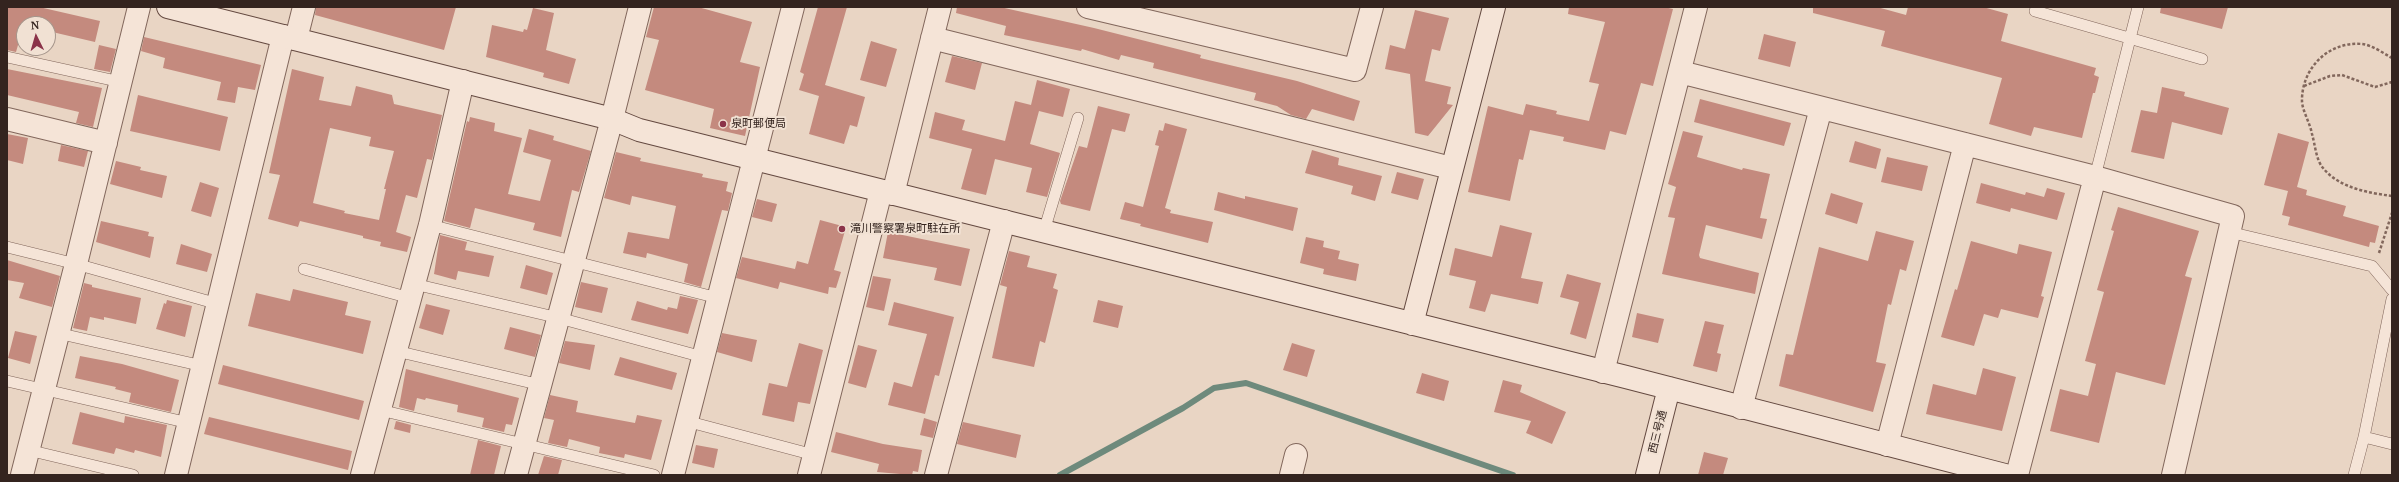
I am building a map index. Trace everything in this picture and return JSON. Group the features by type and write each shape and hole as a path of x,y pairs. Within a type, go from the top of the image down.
{"street":[{"path":"22,475 57,333 76,264 139,7"},
{"path":"168,7 612,119 639,130 1669,388 1887,445 1980,472 2005,475"},
{"path":"176,475 218,304 289,38 304,7"},
{"path":"516,475 612,119 640,7"},
{"path":"673,475 793,7"},
{"path":"811,465 940,7"},
{"path":"1088,7 1356,70 1372,7"},
{"path":"1412,324 1451,168 1494,7"},
{"path":"1603,372 1696,7"},
{"path":"932,38 1451,168"},
{"path":"1680,72 2095,177 2233,216 2172,475"},
{"path":"362,475 430,224 463,81"},
{"path":"1741,408 1821,108"},
{"path":"7,119 106,143"},
{"path":"1887,445 1965,144"},
{"path":"2017,475 2095,177"},
{"path":"936,475 1004,221"},
{"name":"西三号通","path":"1647,475 1669,388"}],"lane":[{"path":"2095,177 2138,7"},
{"path":"2035,11 2202,59"},
{"path":"7,57 121,82"},
{"path":"1044,231 1078,118"},
{"path":"430,224 718,298"},
{"path":"2230,232 2372,266 2392,290"},
{"path":"7,247 76,264 218,304"},
{"path":"304,269 412,291 559,318 703,357"},
{"path":"2354,475 2364,437 2392,299"},
{"path":"57,333 203,366"},
{"path":"396,350 540,385"},
{"path":"7,381 189,423"},
{"path":"380,410 654,475"},
{"path":"686,421 811,465"},
{"path":"2364,437 2392,444"},
{"path":"28,450 133,475"}],"path":[{"path":"2392,58 2362,44 2341,46 2321,56 2310,69 2304,86 2302,103 2323,168 2338,179 2362,192 2392,196"},
{"path":"2304,86 2330,76 2342,75 2375,87 2392,82"},
{"path":"2374,268 2392,213"}],"building":[{"path":"7,7 39,7 100,21 95,42 56,33 56,16 16,16 16,52 7,50"},
{"path":"316,7 456,7 444,50 315,15"},
{"path":"654,7 698,7 752,22 740,62 760,67 745,136 710,128 714,109 645,90 659,40 646,37"},
{"path":"818,7 847,7 825,85 865,97 857,127 850,125 844,144 809,134 819,96 799,90 804,74 800,72"},
{"path":"957,7 1000,7 1094,28 1201,55 1200,58 1297,81 1360,101 1354,121 1312,109 1306,119 1291,115 1277,106 1254,100 1256,93 1153,68 1154,63 1121,55 1119,60 1082,49 1081,51 1004,35 1006,26 956,13"},
{"path":"1569,7 1664,7 1673,9 1653,86 1641,83 1626,135 1610,131 1605,150 1563,141 1564,137 1530,130 1523,160 1519,159 1510,201 1468,192 1488,106 1523,115 1526,104 1557,111 1556,114 1589,121 1599,84 1589,82 1605,22 1568,14"},
{"path":"1813,7 1877,7 1906,15 1908,7 1983,7 2008,14 2001,41 2096,68 2094,75 2099,77 2095,93 2093,93 2082,138 2034,127 2031,136 1989,124 2002,78 1881,46 1885,31 1813,13"},
{"path":"2161,7 2228,7 2222,29 2160,13"},
{"path":"533,8 554,13 546,50 576,59 569,84 543,77 544,73 486,57 492,25 523,32 524,29 527,30"},
{"path":"1415,10 1449,18 1440,51 1432,49 1425,81 1451,87 1447,104 1453,105 1428,136 1415,133 1410,74 1385,69 1390,45 1405,49"},
{"path":"1764,34 1796,42 1790,67 1758,59"},
{"path":"144,37 261,65 255,90 238,87 235,103 217,100 221,82 163,68 165,58 141,51"},
{"path":"871,41 897,49 886,87 860,80"},
{"path":"99,45 116,49 110,72 94,69"},
{"path":"952,56 982,63 975,90 945,82"},
{"path":"7,69 102,88 93,127 76,123 79,112 7,95"},
{"path":"292,69 324,77 319,100 351,106 356,86 392,95 394,104 442,115 432,160 427,159 417,198 406,195 396,232 411,237 407,252 380,246 381,242 363,238 363,236 300,221 298,227 268,219 280,175 269,173","holes":["330,128 371,137 369,146 394,151 384,189 386,189 379,220 344,213 345,211 313,203"]},
{"path":"1037,80 1070,89 1063,117 1039,111 1030,144 1060,153 1047,197 1026,192 1032,168 995,159 986,195 961,189 972,149 929,138 935,112 965,120 962,130 1005,141 1015,101 1031,105"},
{"path":"2162,87 2185,92 2184,96 2229,108 2222,135 2172,122 2164,159 2131,152 2141,110 2157,113"},
{"path":"138,95 228,117 220,151 130,131"},
{"path":"1700,99 1791,123 1784,146 1694,122"},
{"path":"1098,106 1130,114 1125,132 1112,129 1090,211 1061,204 1060,201 1079,146 1087,148"},
{"path":"470,117 495,123 494,131 522,138 508,194 540,201 551,160 523,152 529,129 554,136 553,140 591,151 579,192 572,190 561,237 533,230 535,223 475,208 470,228 444,221 467,121 469,122"},
{"path":"1165,123 1187,129 1165,208 1171,210 1170,213 1213,222 1208,243 1140,226 1141,224 1120,219 1125,202 1143,207 1159,146 1155,145 1159,130 1163,131"},
{"path":"1683,131 1703,136 1697,157 1742,170 1743,168 1770,174 1760,218 1767,219 1762,239 1706,225 1699,255 1700,258 1759,273 1755,294 1662,274 1675,218 1668,217 1676,187 1668,184"},
{"path":"2278,133 2309,142 2297,187 2307,190 2306,195 2346,206 2343,216 2379,226 2375,243 2370,242 2369,247 2288,225 2290,217 2282,215 2288,191 2264,185"},
{"path":"7,134 28,138 23,164 7,160"},
{"path":"1855,141 1881,149 1876,169 1849,162"},
{"path":"61,145 88,151 84,167 58,161"},
{"path":"1312,150 1339,158 1338,165 1382,176 1375,201 1351,194 1353,186 1305,173"},
{"path":"616,152 641,158 640,161 703,174 702,177 728,182 726,191 732,193 728,211 722,210 701,287 684,282 688,264 647,253 646,258 623,253 628,232 669,239 676,206 632,196 630,205 604,198"},
{"path":"1887,157 1928,166 1922,191 1881,182"},
{"path":"116,161 141,167 140,170 167,176 162,198 110,184"},
{"path":"1397,172 1424,179 1418,200 1391,193"},
{"path":"200,182 219,188 211,217 191,211"},
{"path":"1981,183 2025,195 2026,192 2044,197 2047,188 2065,193 2057,220 2011,208 2010,212 1976,203"},
{"path":"1218,192 1245,199 1245,196 1298,208 1293,231 1214,210"},
{"path":"1831,193 1863,203 1857,224 1825,214"},
{"path":"757,199 777,204 772,222 752,217"},
{"path":"2118,207 2199,231 2185,276 2192,278 2165,385 2116,372 2099,443 2050,431 2060,389 2088,396 2096,364 2085,361 2104,292 2097,290 2114,231 2111,230"},
{"path":"820,220 846,227 834,270 841,272 836,288 829,287 828,294 780,282 778,289 736,278 742,257 795,269 797,261 808,264"},
{"path":"101,221 149,232 148,236 154,237 150,258 96,242"},
{"path":"1500,225 1532,233 1521,278 1543,282 1538,304 1491,294 1485,312 1469,308 1476,281 1449,275 1455,248 1492,257"},
{"path":"1876,231 1914,241 1906,271 1900,269 1891,305 1888,304 1876,362 1886,364 1873,412 1779,386 1786,354 1793,355 1819,247 1868,261"},
{"path":"888,232 970,249 961,286 934,280 937,268 883,258"},
{"path":"440,235 467,242 465,250 494,256 489,277 458,271 456,280 434,274"},
{"path":"1306,237 1324,241 1323,247 1340,251 1338,259 1359,264 1356,281 1323,274 1324,269 1300,263"},
{"path":"1971,241 2017,254 2019,244 2052,252 2041,296 2044,297 2038,318 2001,309 1998,318 1984,314 1974,346 1941,337 1955,289 1957,290"},
{"path":"181,244 212,254 207,272 176,264"},
{"path":"1009,251 1030,256 1027,267 1057,274 1053,288 1058,290 1045,343 1040,341 1034,367 992,358 1007,287 1000,285"},
{"path":"7,260 60,276 52,307 19,298 24,283 7,280"},
{"path":"526,265 553,273 547,295 520,288"},
{"path":"1567,274 1601,283 1586,339 1570,334 1579,302 1560,297"},
{"path":"873,276 891,279 884,311 866,307"},
{"path":"581,282 608,288 602,313 575,307"},
{"path":"84,283 92,285 92,287 141,298 136,324 104,317 104,320 90,317 87,331 73,328"},
{"path":"293,289 348,302 345,315 371,321 363,354 248,326 256,293 290,301"},
{"path":"680,296 698,300 688,334 631,320 637,301 667,310 668,307 677,309"},
{"path":"167,300 192,306 185,337 156,329 164,303 166,304"},
{"path":"1098,300 1123,306 1118,328 1093,322"},
{"path":"894,302 954,317 939,376 935,375 925,414 888,405 894,382 912,387 927,334 888,325"},
{"path":"426,304 450,310 443,335 419,328"},
{"path":"1637,313 1664,319 1658,343 1632,337"},
{"path":"1705,321 1724,325 1717,353 1721,354 1717,372 1693,366"},
{"path":"510,327 541,335 535,357 504,349"},
{"path":"15,331 37,336 30,364 8,358"},
{"path":"722,333 757,340 752,362 717,352"},
{"path":"565,341 595,345 590,370 559,363"},
{"path":"799,343 823,350 810,404 798,402 794,422 762,415 769,383 787,387"},
{"path":"1292,343 1315,350 1307,377 1283,370"},
{"path":"858,345 877,350 866,388 848,383"},
{"path":"80,356 122,364 179,380 171,412 129,402 131,393 115,389 116,387 75,378"},
{"path":"620,357 677,373 672,390 614,375"},
{"path":"223,365 364,401 359,420 218,384"},
{"path":"1983,368 2016,377 2002,431 1926,414 1933,384 1976,395"},
{"path":"406,369 519,398 512,425 506,424 504,432 482,427 484,418 457,412 458,405 426,398 425,400 417,398 414,411 399,407"},
{"path":"1422,373 1449,381 1444,401 1416,393"},
{"path":"1503,380 1522,385 1520,392 1566,412 1552,444 1526,433 1531,421 1494,412"},
{"path":"550,395 578,401 576,412 635,423 637,415 662,420 651,460 625,454 624,458 599,453 600,447 569,439 567,447 548,443 554,420 544,418"},
{"path":"80,412 124,423 125,416 167,425 161,457 135,450 134,453 116,448 114,454 72,444"},
{"path":"209,417 352,451 348,470 204,434"},
{"path":"924,418 937,422 933,438 920,435"},
{"path":"396,421 411,425 410,433 394,429"},
{"path":"963,422 1021,435 1016,458 957,444"},
{"path":"836,432 883,444 922,450 918,472 913,471 912,475 877,472 879,464 831,452"},
{"path":"478,440 501,446 494,475 470,475"},
{"path":"696,445 718,449 714,468 692,463"},
{"path":"1704,452 1728,458 1723,475 1698,475"},
{"path":"544,456 562,460 558,475 538,475"}],"waterway":[{"path":"1060,475 1183,408 1214,388 1246,383 1513,475"}],"place":[{"name":"泉町郵便局","path":"723,124"},
{"name":"滝川警察署泉町駐在所","path":"842,229"}]}
